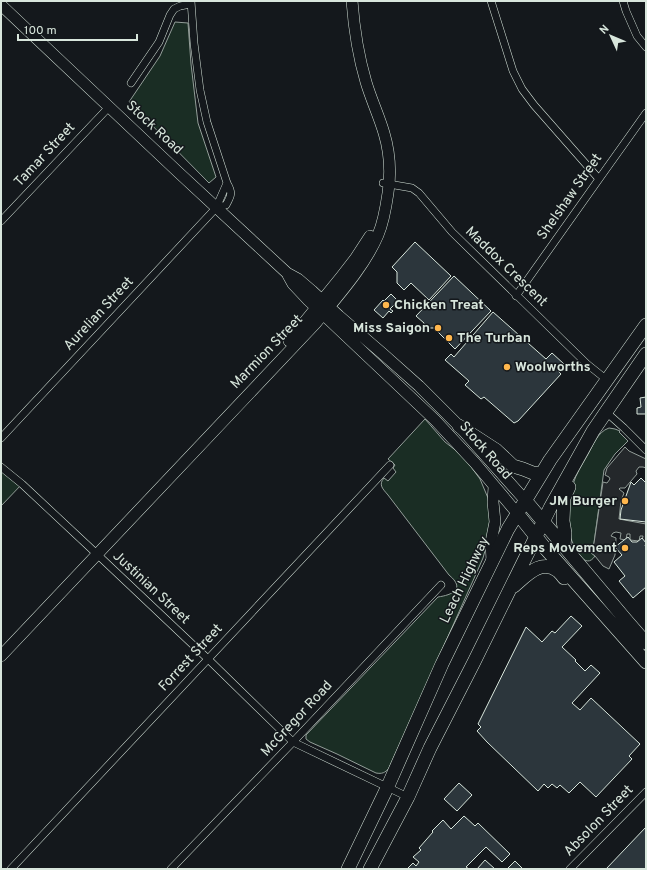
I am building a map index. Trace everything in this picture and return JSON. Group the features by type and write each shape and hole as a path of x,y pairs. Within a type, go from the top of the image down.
{"highway":[{"name":"Leach Highway","path":"348,869 388,786 442,664 508,529 541,474 646,325"},
{"path":"370,869 408,797 430,748 543,522 581,453 606,412 646,354"},
{"path":"459,426 496,450 513,466 523,468 533,473 541,474"},
{"path":"564,547 564,498 581,453"},
{"name":"Stock Road","path":"525,500 646,643"},
{"name":"Stock Road","path":"517,514 535,537 646,662"},
{"path":"510,590 531,571 536,568 548,567 556,570 572,585 585,593"}],"main road":[{"name":"Marmion Street","path":"346,1 347,24 352,54 360,84 382,151 386,184"},
{"name":"Marmion Street","path":"1,656 294,335 323,307 369,236 386,184 388,151 384,133 366,82 359,55 352,1"},
{"name":"Stock Road","path":"2,5 216,208 287,273 298,279 323,307 467,454 517,514"},
{"name":"Stock Road","path":"323,307 419,386 459,426 525,500"},
{"path":"492,562 491,542 495,522 493,502 494,487"},
{"name":"Marmion Street","path":"1,647 95,552"}],"street":[{"path":"491,1 513,71 522,89 598,179"},
{"path":"623,1 637,36 646,47"},
{"path":"131,83 157,46 170,15 180,6 191,2"},
{"name":"Aurelian Street","path":"1,438 216,208 228,184 207,122 200,90 191,2"},
{"name":"Tamar Street","path":"1,221 109,107"},
{"name":"Shelshaw Street","path":"516,296 646,113"},
{"name":"Maddox Crescent","path":"386,184 412,188 419,193 452,232 516,296 587,364 606,380"},
{"path":"606,412 646,450"},
{"name":"Forrest Street","path":"11,869 390,465"},
{"name":"Justinian Street","path":"1,466 95,552 293,742 388,786 408,797"},
{"name":"McGregor Road","path":"171,869 293,742 440,585"},
{"name":"Absolon Street","path":"570,869 646,792"}],"green space":[{"path":"175,22 188,23 198,123 216,177 209,183 129,102 160,56"},
{"path":"425,419 445,442 463,456 480,479 488,498 491,529 483,558 389,768 383,773 376,773 310,742 306,739 306,735 438,597 448,595 457,588 454,580 384,491 381,485 384,478 388,481 396,472 393,468 395,465 388,459"},
{"path":"609,428 620,431 619,432 628,441 615,454 604,470 594,543 590,552 595,556 586,561 578,553 569,533 567,517 568,505 572,487 579,470 598,436"},
{"path":"1,467 22,484 1,506"}],"shaded area":[{"path":"625,447 629,451 646,459 646,468 639,467 636,471 637,474 625,488 619,489 624,493 621,501 619,519 646,524 646,542 642,541 643,536 640,536 639,541 630,540 630,534 627,534 626,540 620,539 621,533 613,533 611,536 616,538 615,555 609,569 603,566 590,552 594,543 603,482 607,483 610,479 605,475 607,468"}],"building":[{"path":"415,242 451,276 429,300 411,283 404,290 397,283 397,272 392,267"},
{"path":"454,276 491,311 455,349 434,328 424,328 424,323 416,316"},
{"name":"Chicken Treat","path":"391,294 398,301 390,309 393,311 391,313 389,311 383,318 374,310"},
{"name":"Woolworths","path":"493,312 546,359 552,353 564,364 558,371 561,374 518,421 514,423 484,397 481,399 465,385 469,381 445,360 451,354 454,357"},
{"path":"646,397 646,414 637,414 637,408 641,407 640,398"},
{"path":"641,478 646,483 646,522 620,519 621,510 631,482 634,485"},
{"path":"628,537 632,542 637,542 642,538 646,543 646,587 633,598 619,581 625,576 614,562 622,555 615,547"},
{"path":"571,616 582,626 562,647 585,671 591,665 600,673 572,703 580,710 591,698 640,744 629,756 632,759 596,797 580,782 569,793 560,785 557,788 552,784 548,788 544,784 538,791 477,731 481,727 478,724 526,627 542,642 552,631 555,633"},
{"path":"459,783 472,795 457,811 444,799"},
{"path":"464,816 475,826 478,823 510,854 502,862 486,847 466,867 469,869 407,869 413,863 416,866 419,862 413,857 421,850 419,848 443,820 451,829"},
{"path":"646,827 646,869 606,869"},
{"path":"485,860 495,869 477,869"},
{"path":"515,861 523,869 507,869"}],"place":[{"name":"Chicken Treat","path":"386,305"},
{"name":"Miss Saigon","path":"438,328"},
{"name":"The Turban","path":"449,338"},
{"name":"Woolworths","path":"507,367"},
{"name":"JM Burger","path":"625,501"},
{"name":"Reps Movement","path":"625,548"}]}
